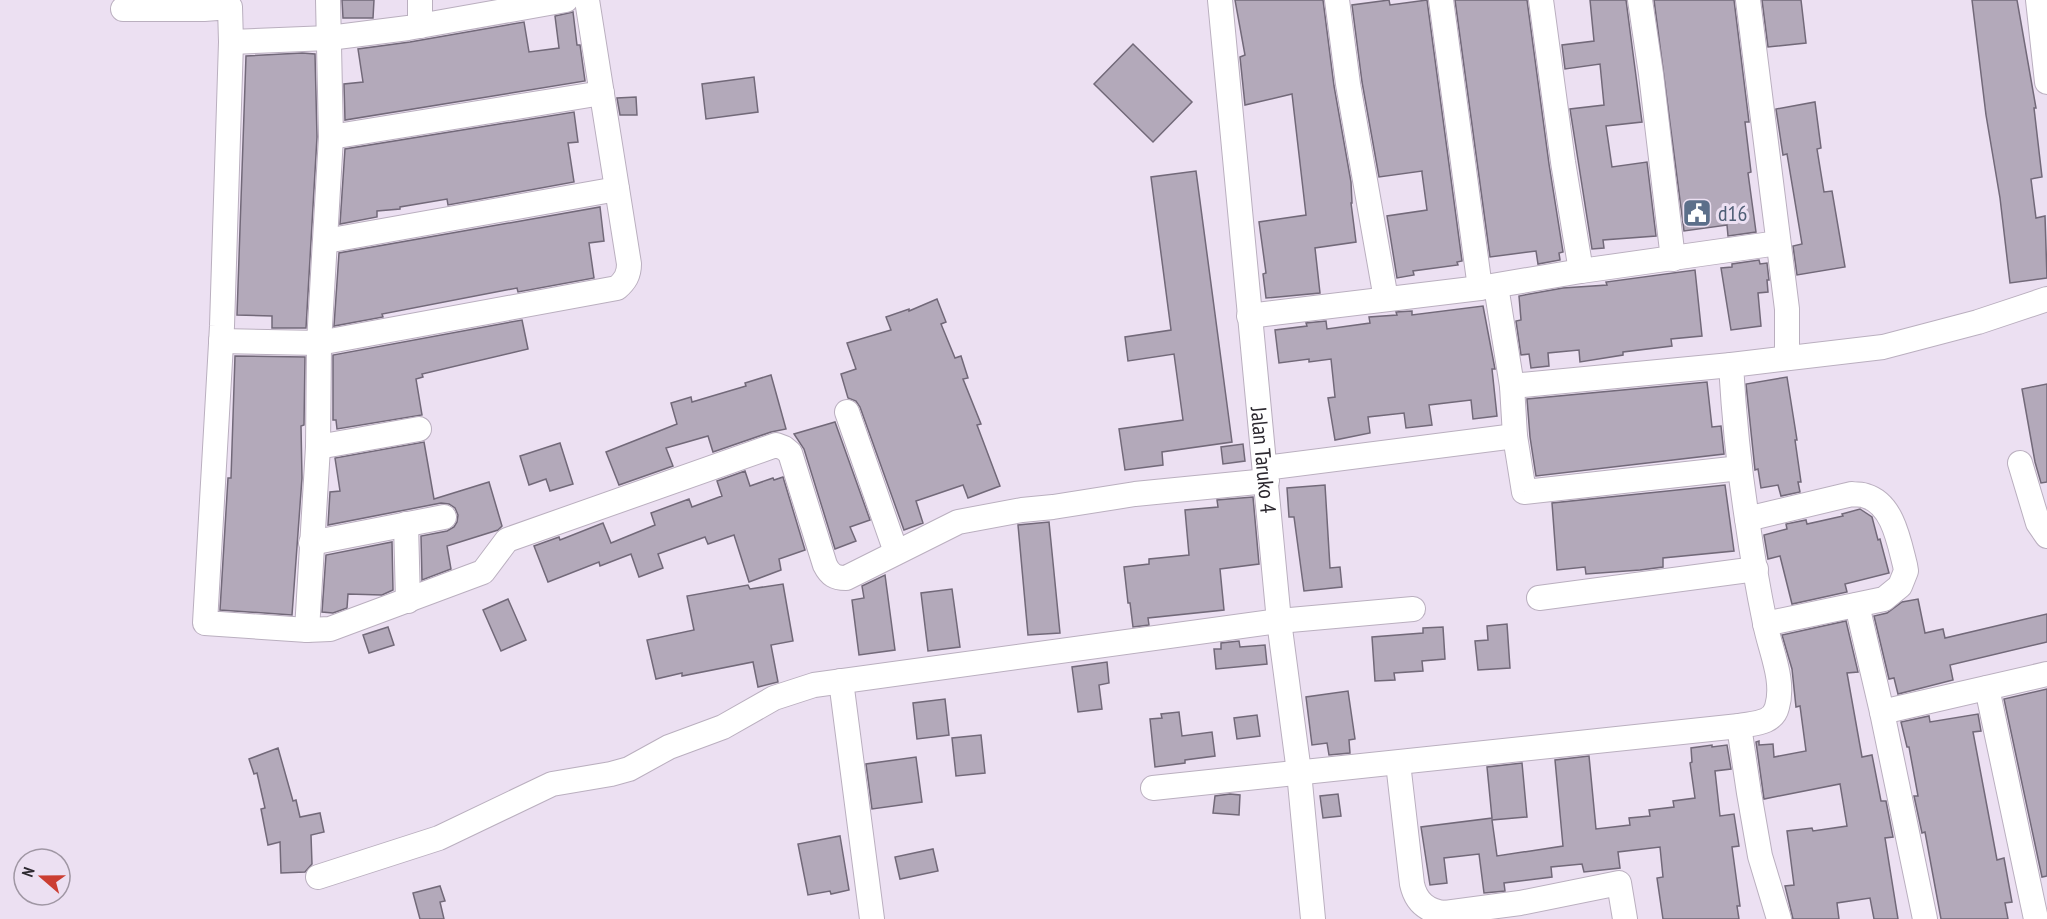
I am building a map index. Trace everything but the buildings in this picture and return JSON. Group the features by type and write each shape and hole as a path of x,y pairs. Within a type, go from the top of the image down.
{"street":[{"path":"308,630 318,447 319,343 331,136 328,0"},
{"path":"420,0 420,26"},
{"path":"231,42 328,38 420,26 522,4 566,0"},
{"path":"221,341 319,343 617,288 625,281 630,264 587,0"},
{"name":"Jalan Taruko 4","path":"1220,0 1279,621 1299,772 1313,919"},
{"path":"1337,0 1348,84 1386,299"},
{"path":"1441,0 1488,287 1512,386 1515,436 1524,492 1740,468"},
{"path":"1541,0 1563,162 1581,271"},
{"path":"1640,0 1673,259"},
{"path":"1748,0 1787,309 1787,358"},
{"path":"2038,0 2047,82"},
{"path":"123,9 204,9 230,4 231,42 221,341 205,623 308,630 330,629 483,572 503,544 511,539 776,445 790,453 825,565 831,575 846,578 958,522 1022,510 1515,436"},
{"path":"331,136 602,93"},
{"path":"326,241 617,189"},
{"path":"1249,316 1488,287 1581,271 1778,243"},
{"path":"1512,386 1731,365 1883,347 1978,322 2047,299"},
{"path":"1154,788 1739,726 1772,717 1777,708 1780,684 1765,624 1747,519 1731,365"},
{"path":"847,412 896,552"},
{"path":"318,447 419,429"},
{"path":"2020,463 2038,523 2047,536"},
{"path":"1747,519 1852,494 1866,496 1888,513 1906,572 1900,586 1884,599 1765,624"},
{"path":"311,543 444,517"},
{"path":"406,524 408,601"},
{"path":"1539,598 1756,569"},
{"path":"1857,605 1925,919"},
{"path":"318,877 439,838 552,784 629,769 669,747 723,727 774,698 814,685 1279,621 1413,609"},
{"path":"1882,712 2047,674"},
{"path":"841,681 872,919"},
{"path":"1987,688 2036,919"},
{"path":"1739,726 1760,856 1779,919"},
{"path":"1398,763 1412,885 1425,913 1521,911 1619,884 1625,919"}],"place":[{"name":"d16","path":"1697,213"}]}
